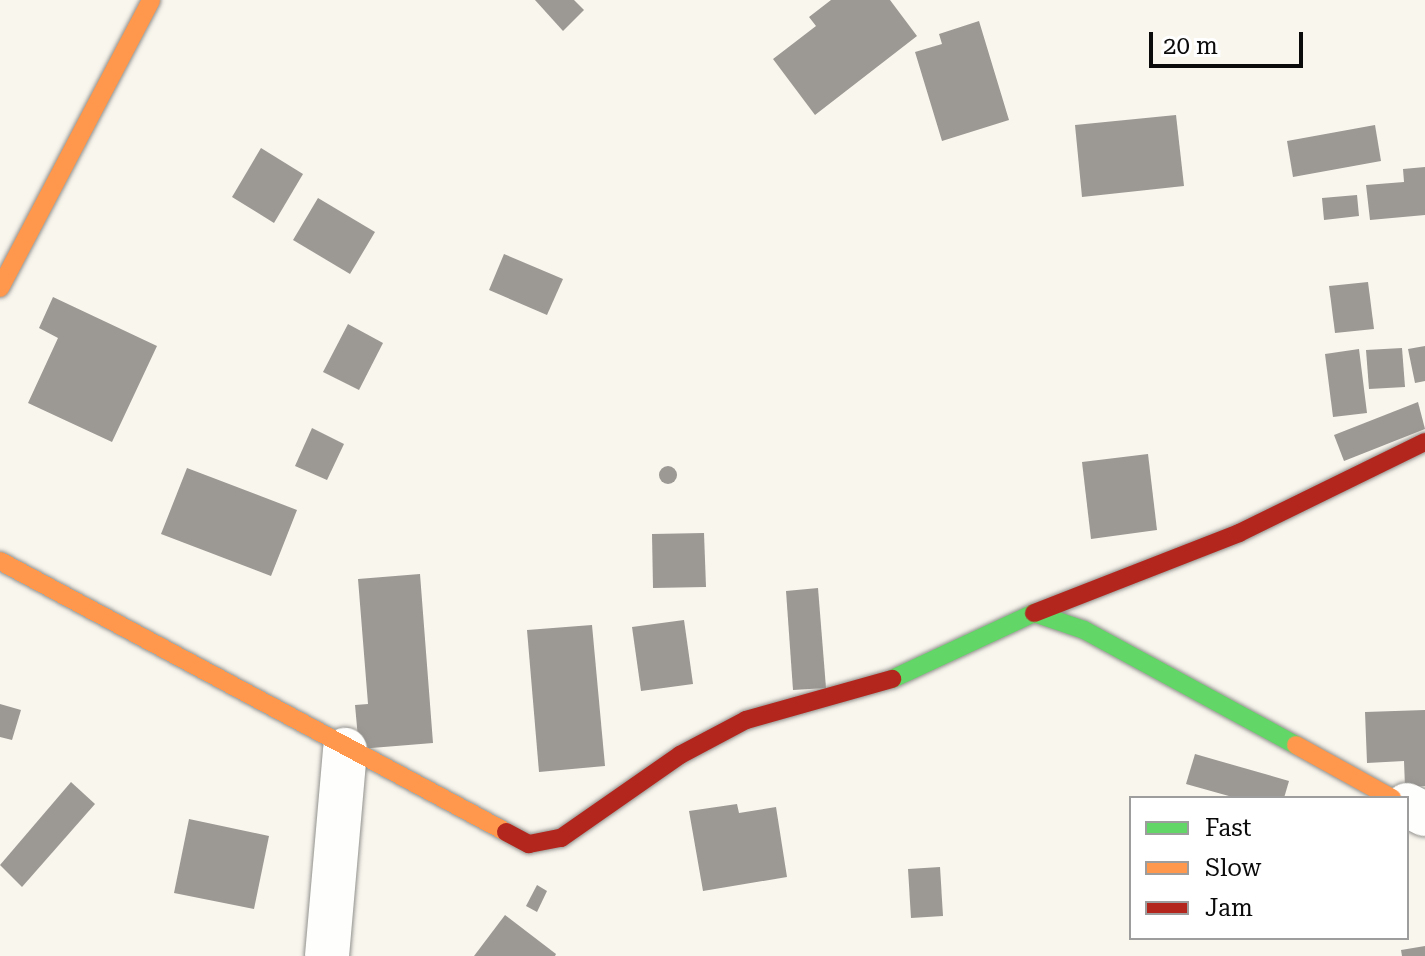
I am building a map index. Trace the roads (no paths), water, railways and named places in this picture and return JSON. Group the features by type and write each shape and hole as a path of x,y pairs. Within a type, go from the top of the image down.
{"street":[{"path":"0,288 151,0"},
{"path":"0,561 345,750 529,844 561,838 680,755 746,720 926,669 1034,613 1239,533 1425,442"},
{"path":"1034,613 1084,630 1388,796"},
{"path":"327,956 345,750"}]}
